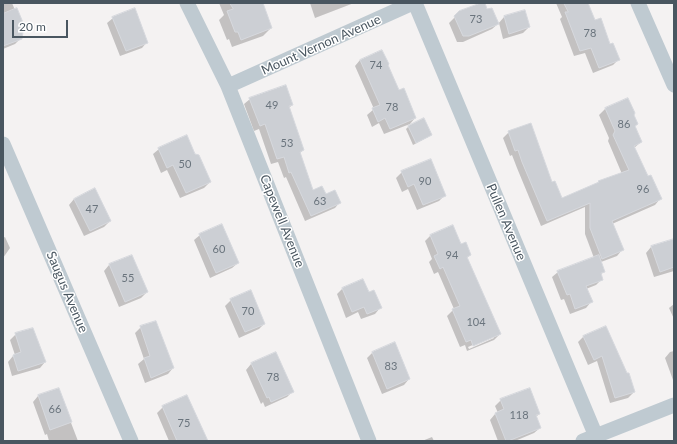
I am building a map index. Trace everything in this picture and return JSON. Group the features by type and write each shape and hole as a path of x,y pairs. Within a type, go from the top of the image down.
{"street":[{"name":"Capewell Avenue","path":"187,3 228,86 370,441"},
{"name":"Mount Vernon Avenue","path":"228,86 414,3"},
{"name":"Pullen Avenue","path":"414,3 592,439"},
{"path":"638,3 674,85"},
{"name":"Saugus Avenue","path":"3,144 130,441"},
{"path":"592,439 674,405"}],"building":[{"path":"230,3 263,3 272,28 241,40 238,32 235,32 227,11 233,9"},
{"path":"485,3 487,9 492,8 499,24 469,36 463,36 454,16 459,11"},
{"path":"564,3 588,3 595,20 601,18 610,44 613,43 620,60 599,68 591,48 580,51 565,12 568,12"},
{"path":"17,8 24,25 22,39 3,46 3,14"},
{"path":"135,8 148,43 126,51 112,17"},
{"path":"525,10 530,27 509,34 504,16"},
{"path":"382,50 399,90 404,88 416,118 390,129 385,118 378,122 372,108 380,105 360,60"},
{"path":"286,85 293,105 289,106 304,150 300,152 313,190 322,186 326,194 335,190 341,203 311,216 291,172 289,173 284,157 277,159 265,124 260,126 249,98"},
{"path":"628,98 635,113 634,115 638,124 635,126 642,142 634,146 648,176 651,175 662,199 612,221 624,250 602,259 590,228 590,203 547,221 518,150 515,151 508,131 531,123 552,182 555,181 562,198 599,182 598,181 629,170 613,135 615,131 605,108"},
{"path":"424,118 432,135 416,143 408,126"},
{"path":"187,135 195,154 199,155 211,182 186,193 173,165 167,168 158,148"},
{"path":"431,159 446,196 423,205 414,184 408,187 401,171"},
{"path":"95,188 111,221 90,231 74,199"},
{"path":"222,224 239,263 216,273 199,234"},
{"path":"453,225 461,244 466,242 471,255 467,257 501,334 473,346 471,340 466,342 452,309 460,306 443,267 440,269 434,256 438,254 430,235"},
{"path":"674,239 674,267 660,272 651,246"},
{"path":"132,255 148,292 125,302 109,264"},
{"path":"599,255 605,272 601,273 603,280 586,286 593,302 575,309 570,294 567,295 557,271"},
{"path":"363,279 369,292 374,290 382,308 367,314 364,307 352,312 342,288"},
{"path":"251,290 265,324 245,332 230,299"},
{"path":"156,321 174,368 151,378 144,358 150,356 140,326"},
{"path":"606,326 627,373 629,373 635,392 615,398 602,356 594,360 583,336"},
{"path":"33,328 46,362 18,371 13,355 21,352 15,333"},
{"path":"395,342 410,379 387,389 372,352"},
{"path":"276,352 294,392 271,402 269,397 267,398 251,363"},
{"path":"59,388 72,422 50,430 38,395"},
{"path":"530,388 540,414 536,415 541,428 506,441 495,413 504,409 500,399"},
{"path":"187,395 208,441 177,441 162,406"}]}
